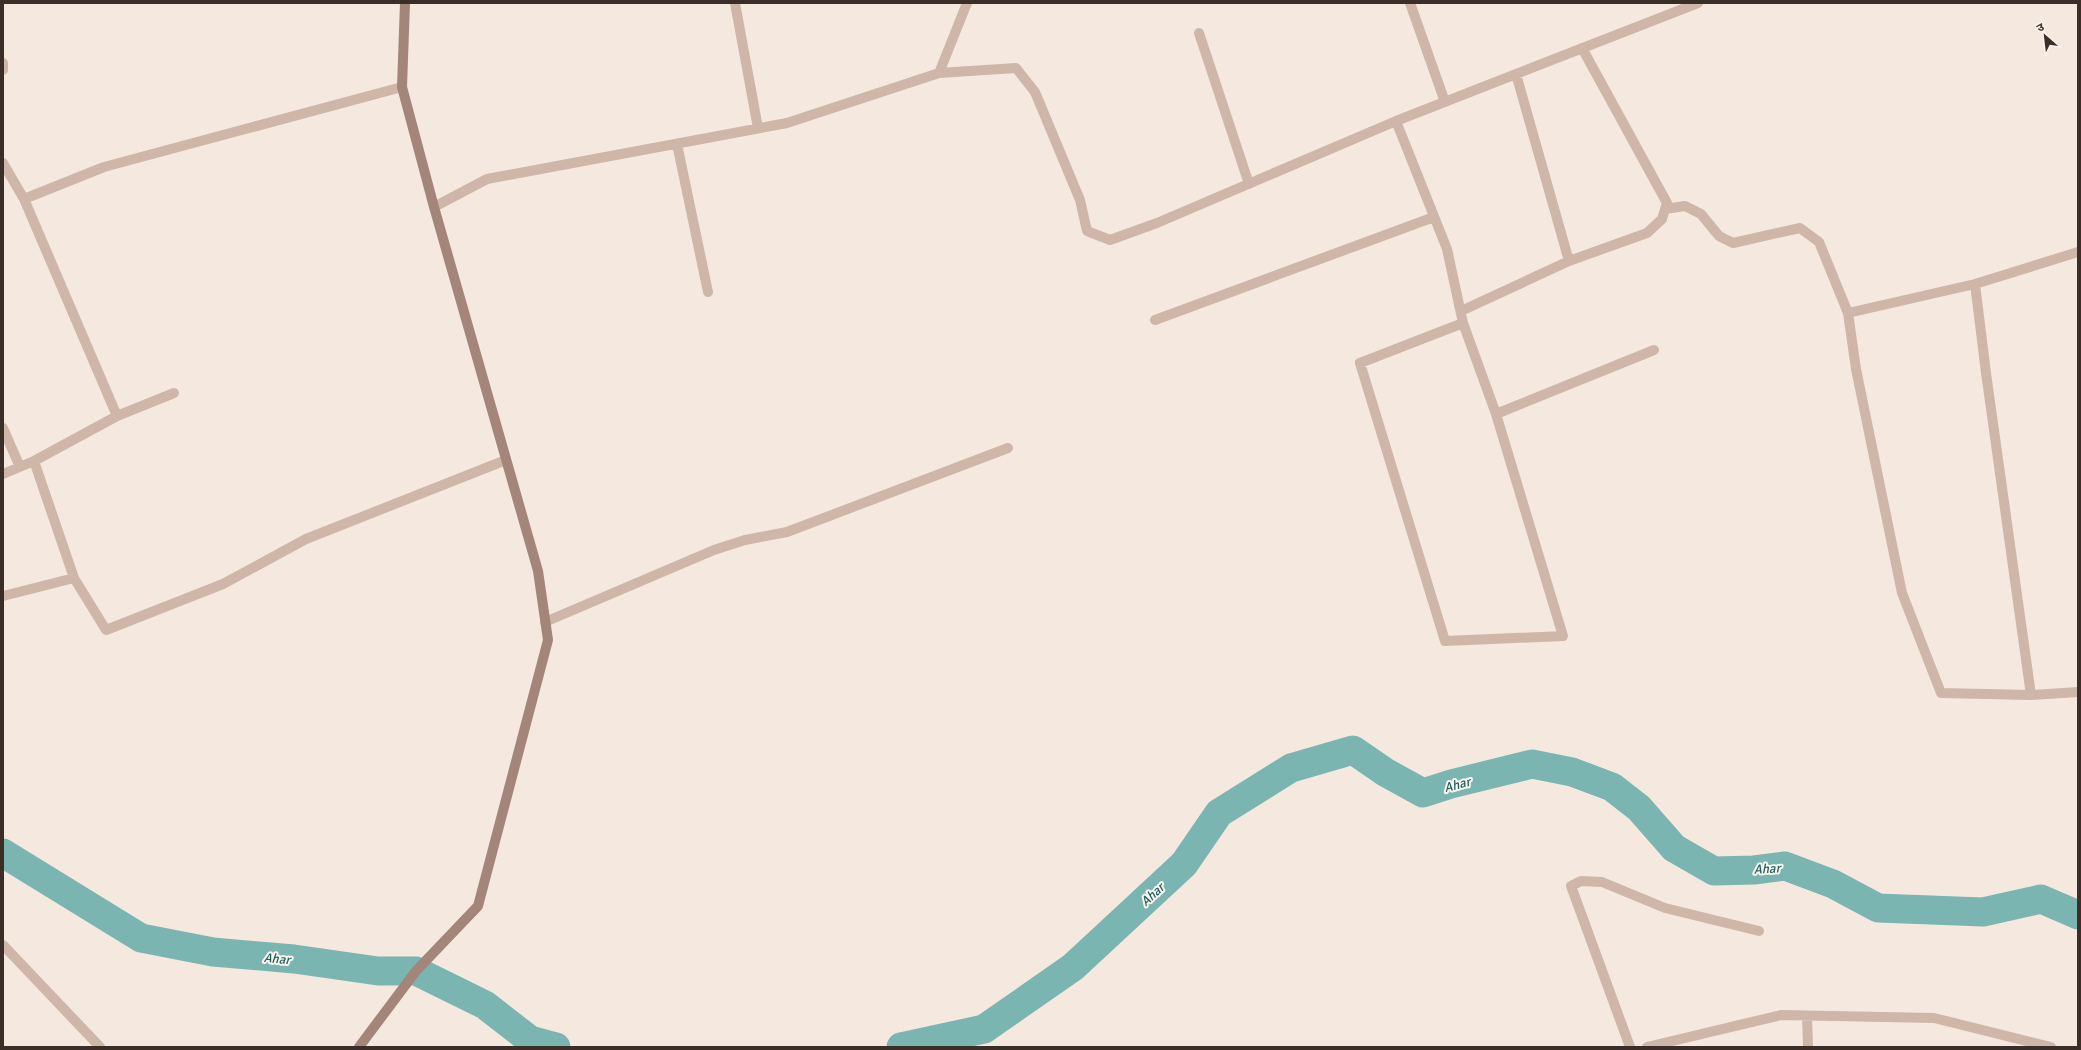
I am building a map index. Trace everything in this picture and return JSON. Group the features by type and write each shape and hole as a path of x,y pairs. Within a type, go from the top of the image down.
{"street":[{"path":"359,1047 416,971 478,906 548,640 538,572 434,207 402,87 405,3"},
{"path":"735,3 758,128"},
{"path":"939,73 967,3"},
{"path":"1410,3 1445,102"},
{"path":"434,207 487,179 787,123 939,73 1016,68 1035,92 1080,200 1087,230 1110,240 1157,223 1396,121 1698,3"},
{"path":"1199,33 1249,184"},
{"path":"1461,311 1569,261 1647,233 1662,219 1667,203 1582,48"},
{"path":"3,63 3,70"},
{"path":"1516,74 1569,261"},
{"path":"24,199 104,167 402,87"},
{"path":"1396,121 1447,249 1463,323 1496,414 1563,636 1446,641 1360,363 1463,323"},
{"path":"677,144 708,292"},
{"path":"3,163 24,199 117,416"},
{"path":"1665,209 1685,206 1701,214 1719,236 1733,243 1800,228 1819,242 1848,313 1856,369 1902,593 1941,693 2031,695 2078,692"},
{"path":"1155,320 1434,217"},
{"path":"1848,313 1975,284 2078,252"},
{"path":"1975,284 2031,695"},
{"path":"1496,414 1654,350"},
{"path":"3,474 34,461 117,416 174,393"},
{"path":"3,428 20,467"},
{"path":"545,622 714,550 745,540 787,532 1008,448"},
{"path":"34,461 74,578 106,630 223,584 306,539 506,460"},
{"path":"3,596 74,578"},
{"path":"1630,1047 1571,886 1581,881 1602,882 1665,908 1759,931"},
{"path":"4,949 96,1046"},
{"path":"1647,1047 1781,1015 1934,1018 2050,1047"},
{"path":"1807,1016 1808,1047"}],"waterway":[{"name":"Ahar","path":"901,1047 984,1029 1073,967 1184,864 1219,813 1291,768 1353,750 1385,772 1423,793 1451,784 1532,764 1572,772 1612,787 1639,808 1674,848 1714,871 1754,870 1785,866 1833,884 1878,908 1983,912 2041,899 2078,915"},
{"name":"Ahar","path":"3,853 141,938 213,952 294,959 378,971 416,971 485,1005 530,1040 556,1047"}]}
